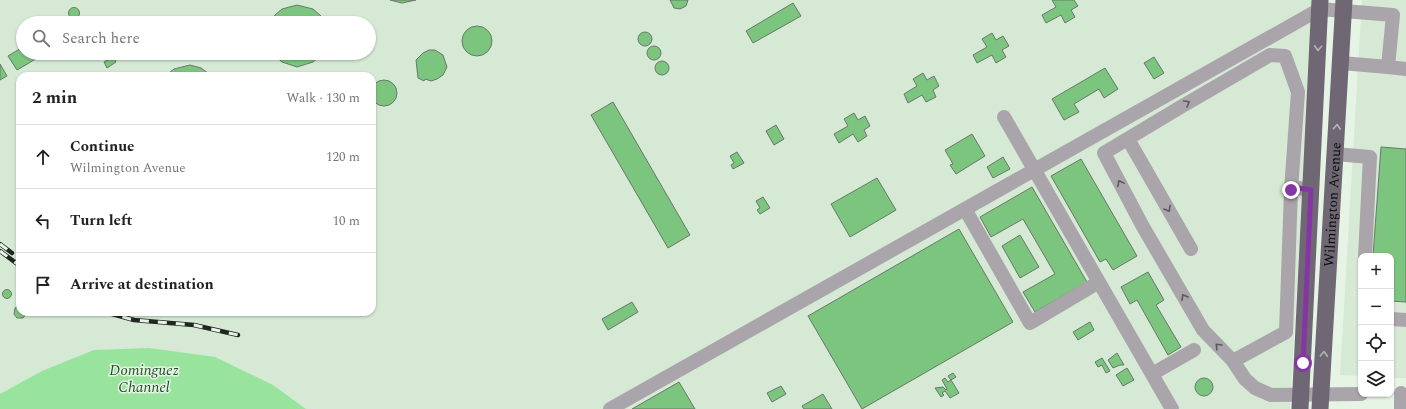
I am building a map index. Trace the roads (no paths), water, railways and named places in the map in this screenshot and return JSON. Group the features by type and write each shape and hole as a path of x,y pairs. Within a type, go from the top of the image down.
{"main road":[{"name":"Wilmington Avenue","path":"1300,401 1320,5"},
{"name":"Wilmington Avenue","path":"1321,401 1344,5"}],"street":[{"path":"610,409 1203,75 1320,5 1344,5 1399,16 1388,67"},
{"path":"1233,361 1286,332 1291,190 1298,92 1285,56 1270,55 1104,153 1142,225 1203,330 1233,361 1245,379 1263,393 1300,401 1321,401 1358,395"},
{"path":"1340,64 1406,68"},
{"path":"1203,75 1211,90"},
{"path":"1004,117 1172,409"},
{"path":"1125,119 1131,137 1191,249"},
{"path":"1335,154 1370,157 1365,253"},
{"path":"1291,190 1298,188 1311,190"},
{"path":"965,209 1030,323 1099,282"},
{"path":"1394,319 1406,320"},
{"path":"1152,374 1194,350"},
{"path":"1399,393 1401,409"}],"water":[{"name":"Dominguez Channel","path":"149,348 215,357 273,385 306,409 0,409 0,394 42,371 94,350"}],"railway":[{"path":"0,244 12,253"},
{"path":"0,251 16,263"},
{"path":"120,316 134,320 194,325 238,335"}]}
